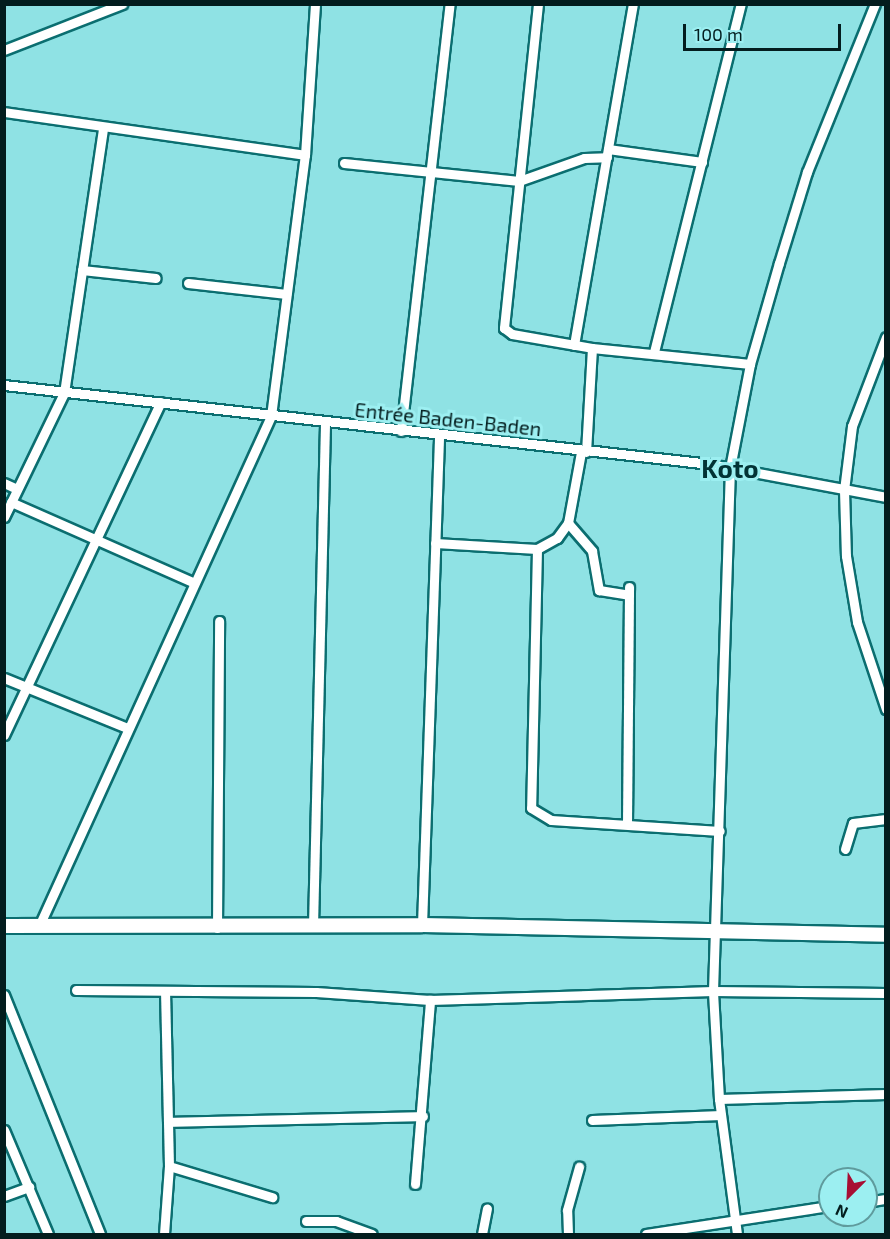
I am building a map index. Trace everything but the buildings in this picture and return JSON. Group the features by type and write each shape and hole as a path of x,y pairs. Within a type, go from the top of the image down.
{"main road":[{"path":"4,926 217,928 422,925 718,929 885,935"}],"street":[{"path":"4,50 122,4"},
{"path":"39,926 192,582 271,416 305,155 315,4"},
{"path":"401,430 450,4"},
{"path":"538,4 504,328 512,334 592,348 654,352 750,364"},
{"path":"574,345 633,4"},
{"path":"654,352 741,4"},
{"path":"737,1234 718,1099 713,991 718,929 730,468 750,364 807,172 875,4"},
{"path":"4,112 102,128 305,155"},
{"path":"4,517 64,393 102,128"},
{"path":"344,163 429,175 519,181 584,158 608,153 702,162"},
{"path":"82,270 156,278"},
{"path":"188,283 286,294"},
{"path":"885,337 852,426 844,490 846,556 857,622 885,709"},
{"path":"435,543 537,549 557,538 567,523 583,452 592,348"},
{"name":"Entrée Baden-Baden","path":"4,385 161,402 325,424 439,434 730,468 885,497"},
{"path":"4,735 161,402"},
{"path":"313,926 325,424"},
{"path":"422,925 439,434"},
{"path":"4,483 17,489"},
{"path":"11,502 192,582"},
{"path":"567,523 592,551 599,590 629,591 627,823"},
{"path":"537,549 531,808 551,820 627,823 720,831"},
{"path":"217,928 219,621"},
{"path":"4,678 127,728"},
{"path":"845,849 853,823 885,819"},
{"path":"76,990 430,1000 713,991 885,993"},
{"path":"164,1234 169,1166 165,992"},
{"path":"4,995 100,1234"},
{"path":"415,1184 423,1116 430,1000"},
{"path":"718,1099 885,1094"},
{"path":"592,1120 721,1115"},
{"path":"168,1122 423,1116"},
{"path":"4,1130 48,1234"},
{"path":"169,1166 272,1197"},
{"path":"568,1234 567,1210 579,1167"},
{"path":"4,1196 29,1187"},
{"path":"482,1234 487,1208"},
{"path":"646,1234 818,1208"},
{"path":"306,1221 336,1221 372,1234"}],"district":[{"name":"Koto","path":"730,468"}]}
